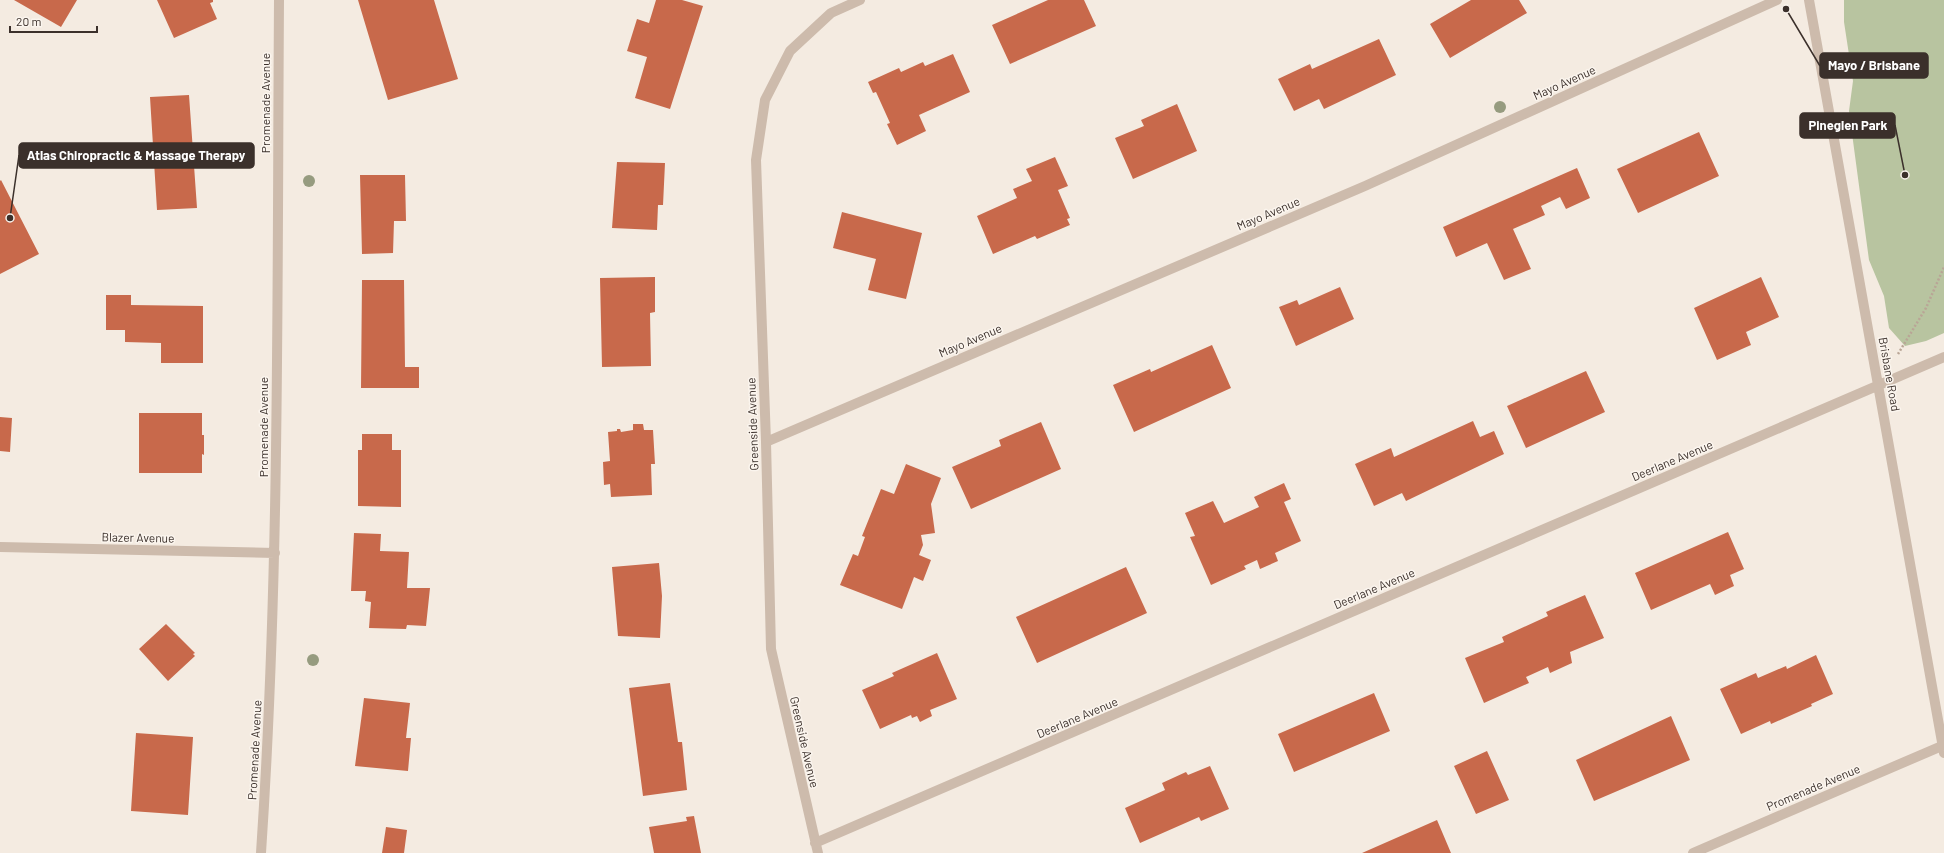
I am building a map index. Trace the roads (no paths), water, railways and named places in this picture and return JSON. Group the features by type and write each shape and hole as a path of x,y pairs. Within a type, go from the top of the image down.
{"street":[{"name":"Promenade Avenue","path":"261,853 269,734 275,553 279,0"},
{"name":"Greenside Avenue","path":"817,848 771,649 766,442 756,160 765,100 790,51 831,13 860,0"},
{"name":"Mayo Avenue","path":"766,442 1366,186 1777,0"},
{"name":"Brisbane Road","path":"1809,0 1944,748"},
{"name":"Deerlane Avenue","path":"817,848 1944,357"},
{"name":"Blazer Avenue","path":"0,547 275,553"},
{"name":"Promenade Avenue","path":"1693,853 1944,748"}],"place":[{"name":"Mayo / Brisbane","path":"1786,9"},
{"name":"Pineglen Park","path":"1905,175"},
{"name":"Atlas Chiropractic & Massage Therapy","path":"10,218"}]}
